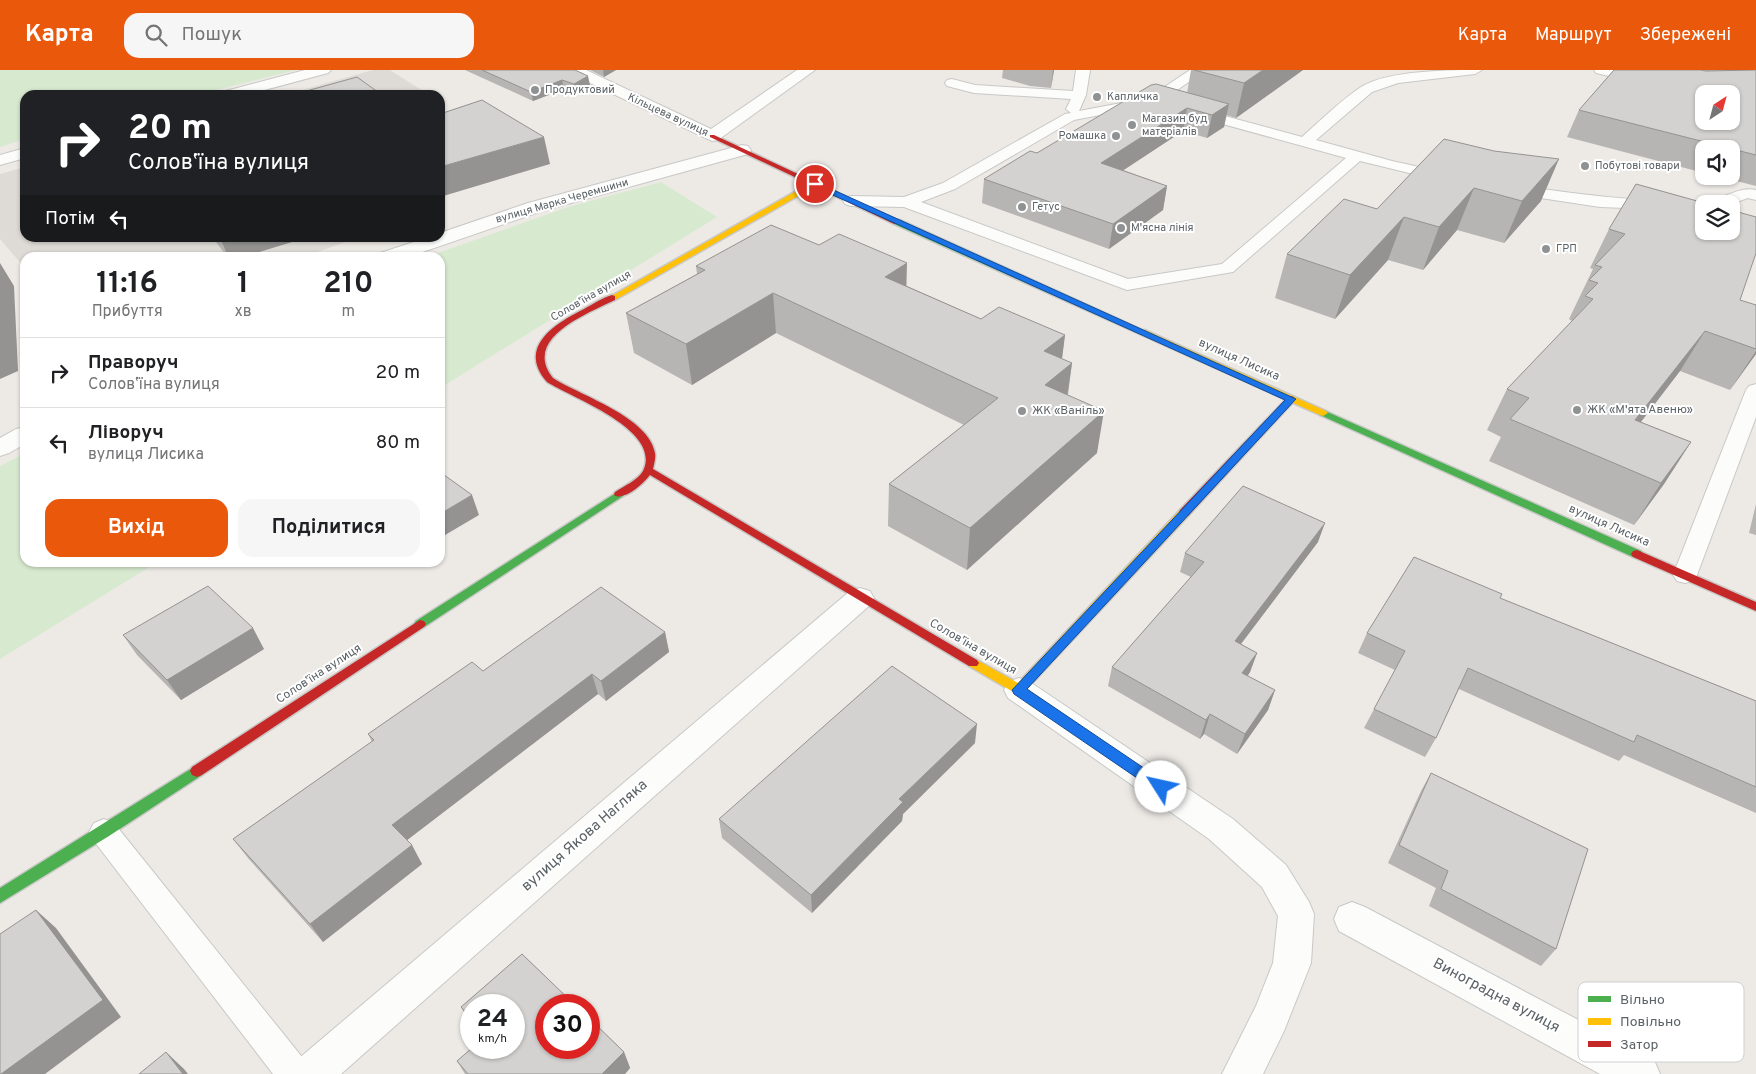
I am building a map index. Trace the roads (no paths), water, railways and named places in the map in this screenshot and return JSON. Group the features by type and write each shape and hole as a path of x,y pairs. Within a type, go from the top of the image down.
{"street":[{"path":"247,90 323,70"},
{"name":"Кільцева вулиця","path":"574,70 712,136 807,70"},
{"name":"вулиця Лисика","path":"712,136 851,201 1756,607"},
{"name":"вулиця Марка Черемшини","path":"445,237 534,207 742,150"},
{"path":"0,160 20,154"},
{"name":"Соловʼїна вулиця","path":"0,896 104,832 635,483 648,470 652,454 645,439 632,425 549,379 541,362 543,344 555,330 815,184"},
{"name":"вулиця Марка Черемшини","path":"402,252 431,242"},
{"name":"Соловʼїна вулиця","path":"648,470 860,598 1019,690 1291,399"},
{"path":"0,448 20,437"},
{"name":"вулиця Якова Нагляка","path":"311,1074 860,598"},
{"path":"1019,690 1221,829 1274,876 1296,914 1292,963 1270,1018 1242,1074"},
{"name":"Виноградна вулиця","path":"1352,919 1578,1041"},
{"name":"Виноградна вулиця","path":"1618,1062 1640,1074"}],"lane":[{"path":"1070,118 1079,95 1083,70"},
{"path":"906,202 949,186 1070,118 1152,101 1199,70"},
{"path":"1306,141 1367,89 1396,79 1475,70"},
{"path":"1601,70 1656,83"},
{"path":"952,82 974,89 1079,95"},
{"path":"1152,101 1357,156 1460,181"},
{"path":"851,201 906,202 1127,285 1228,268 1357,156"},
{"path":"1496,187 1600,202 1695,206"},
{"path":"1740,197 1753,194"},
{"path":"1666,206 1694,221"},
{"path":"1685,575 1756,390"},
{"path":"104,832 294,1074"}],"place":[{"name":"Продуктовий","path":"535,90"},
{"name":"Капличка","path":"1097,97"},
{"name":"Магазин буд матеріалів","path":"1132,125"},
{"name":"Ромашка","path":"1116,136"},
{"name":"Побутові товари","path":"1585,166"},
{"name":"Гетус","path":"1022,207"},
{"name":"М'ясна лінія","path":"1121,228"},
{"name":"ГРП","path":"1546,249"},
{"name":"ЖК «М'ята Авеню»","path":"1577,410"},
{"name":"ЖК «Ваніль»","path":"1022,411"}]}
